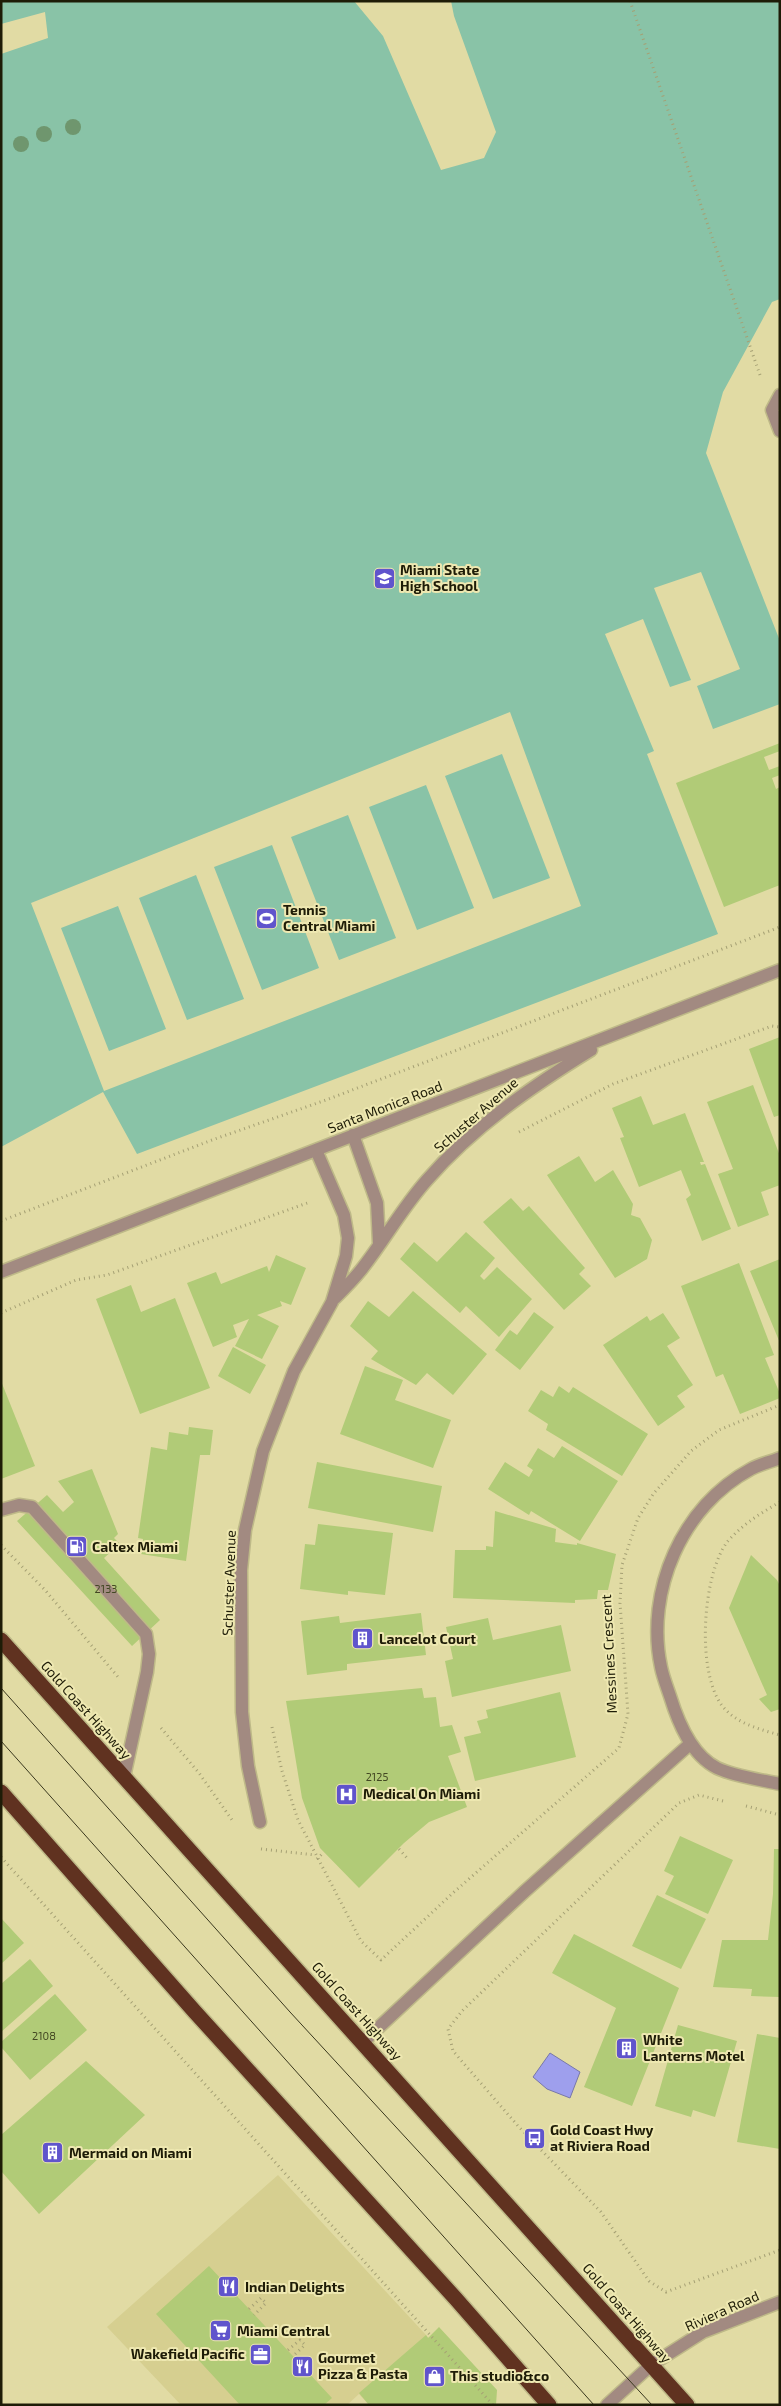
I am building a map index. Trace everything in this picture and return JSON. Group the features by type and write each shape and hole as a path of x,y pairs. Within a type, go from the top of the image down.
{"highway":[{"name":"Gold Coast Highway","path":"1,1640 687,2405"},
{"path":"1,1792 195,2012 549,2405"}],"street":[{"path":"780,395 772,410 780,431"},
{"name":"Santa Monica Road","path":"1,1272 780,970"},
{"name":"Schuster Avenue","path":"332,1302 361,1270 406,1205 425,1182 479,1129 529,1088 615,1034"},
{"path":"353,1135 377,1203 379,1244"},
{"name":"Schuster Avenue","path":"260,1822 248,1766 242,1712 241,1570 245,1530 263,1451 294,1371 332,1302 346,1256 348,1238 344,1215 316,1150"},
{"path":"780,1458 751,1469 718,1492 690,1524 672,1556 662,1589 659,1629 661,1666 673,1707 690,1744 716,1768 780,1784"},
{"path":"1,1510 19,1506 32,1507 146,1634 149,1654 147,1672 124,1777"},
{"path":"363,2042 524,1892 690,1744"},
{"name":"Riviera Road","path":"607,2405 651,2364 703,2332 780,2302"}],"path":[{"path":"630,1 772,410"},
{"name":"Santa Monica Road","path":"1,1222 203,1143 326,1100 780,927"},
{"path":"511,1138 612,1084 772,1026 780,1026"},
{"path":"1,1313 76,1280 107,1275 312,1202"},
{"name":"Messines Crescent","path":"317,1859 361,1941 381,1960 454,1892 619,1748 628,1714 620,1603 622,1566 638,1518 654,1493 691,1451 719,1430 780,1405"},
{"path":"780,1502 748,1521 727,1543 715,1569 708,1601 704,1649 710,1683 725,1710 751,1726 780,1736"},
{"path":"272,1724 282,1771 298,1820 317,1859 324,1852"},
{"path":"726,1801 699,1795 679,1803 462,2011 448,2029 453,2051 518,2126 601,2212 649,2281 666,2292 780,2250"},
{"path":"744,1806 780,1815"},
{"path":"399,1849 408,1859"},
{"path":"1,1857 493,2405"},
{"path":"249,2309 261,2298 266,2303 254,2315"},
{"path":"288,2350 300,2340 305,2345 293,2356"}],"shaded area":[{"path":"278,2175 426,2335 465,2381 369,2405 359,2394 347,2405 181,2405 107,2327"}],"green space":[{"name":"Miami State High School","path":"1,1 354,1 383,36 441,170 484,158 496,132 454,16 451,1 780,1 780,299 772,302 723,392 706,453 780,641 780,704 713,729 697,686 740,669 701,572 654,588 691,680 670,687 643,619 605,634 654,751 647,754 718,934 137,1154 103,1092 1,1147 1,54 48,38 45,12 1,24","holes":["510,712 581,906 104,1091 31,903"]},
{"path":"502,754 550,878 493,899 445,776"},
{"path":"426,785 474,908 417,930 369,807"},
{"path":"348,815 396,938 339,960 291,837"},
{"name":"Tennis Central Miami","path":"272,845 319,968 262,990 214,867"},
{"path":"196,875 244,999 187,1020 139,898"},
{"path":"118,906 166,1029 109,1051 61,928"}],"water":[{"path":"550,2053 580,2072 570,2098 547,2089 533,2077"}],"building":[{"path":"780,743 780,751 764,757 769,770 780,766 780,775 772,778 776,789 780,787 780,885 724,907 676,783"},
{"path":"780,1037 780,1115 774,1117 749,1049"},
{"path":"753,1085 780,1156 780,1185 761,1192 769,1215 738,1227 718,1174 733,1169 707,1102"},
{"path":"641,1096 653,1125 685,1113 704,1162 700,1162 701,1165 705,1164 731,1229 702,1241 686,1199 691,1195 681,1170 639,1187 620,1138 624,1137 612,1108"},
{"path":"579,1156 595,1182 613,1170 633,1204 631,1215 640,1218 652,1240 647,1259 615,1278 547,1175"},
{"path":"511,1198 523,1211 529,1206 585,1268 579,1274 591,1286 564,1310 483,1222"},
{"path":"466,1232 495,1258 480,1276 484,1280 497,1267 532,1299 499,1337 466,1306 460,1313 400,1259 414,1242 437,1262"},
{"path":"276,1255 306,1268 291,1305 280,1301 282,1306 257,1315 279,1326 262,1359 235,1346 249,1319 233,1325 237,1337 213,1347 187,1283 216,1272 221,1284 267,1266 269,1272"},
{"path":"780,1259 780,1343 750,1271"},
{"path":"739,1263 774,1355 765,1358 780,1394 780,1398 740,1414 723,1374 716,1377 681,1286"},
{"path":"131,1285 141,1312 175,1298 210,1388 140,1414 96,1299"},
{"path":"413,1291 487,1354 453,1395 427,1373 416,1385 371,1359 378,1351 350,1326 368,1301 389,1317"},
{"path":"534,1312 554,1327 520,1370 495,1350 510,1330 517,1335"},
{"path":"663,1313 680,1338 667,1346 693,1385 677,1396 685,1407 658,1426 603,1345 647,1316 650,1321"},
{"path":"233,1347 266,1365 250,1394 218,1376"},
{"path":"365,1366 403,1380 395,1400 451,1420 433,1468 340,1434"},
{"path":"1,1381 35,1466 1,1479"},
{"path":"559,1386 569,1393 573,1387 648,1434 622,1476 546,1430 548,1424 528,1411 541,1390 553,1397"},
{"path":"189,1427 213,1430 210,1455 200,1455 186,1561 141,1554 143,1539 138,1538 151,1447 167,1450 169,1432 188,1435"},
{"path":"562,1446 618,1481 580,1541 531,1511 529,1515 488,1489 505,1462 529,1477 533,1470 527,1466 538,1448 554,1458"},
{"path":"317,1462 442,1486 433,1532 308,1508"},
{"path":"92,1469 118,1534 114,1538 120,1544 104,1558 160,1620 132,1646 17,1521 47,1495 63,1512 74,1502 58,1481"},
{"path":"495,1511 556,1529 555,1542 577,1545 577,1543 616,1554 608,1590 598,1590 597,1599 575,1600 575,1603 453,1598 455,1550 486,1550 486,1546 493,1547"},
{"path":"318,1524 393,1533 385,1595 348,1591 348,1595 300,1589 305,1544 315,1545"},
{"path":"751,1555 777,1580 780,1586 780,1709 771,1712 759,1699 767,1695 729,1608"},
{"name":"Lancelot Court","path":"421,1613 426,1655 347,1664 347,1670 307,1675 301,1621 339,1616 340,1623"},
{"path":"488,1618 493,1640 561,1625 571,1671 452,1697 445,1661 453,1659 446,1627"},
{"path":"422,1688 424,1698 436,1697 440,1727 452,1725 461,1752 448,1756 467,1807 429,1822 404,1843 359,1888 320,1848 302,1798 286,1701"},
{"path":"560,1692 576,1757 475,1781 464,1737 481,1733 477,1721 488,1718 486,1710"},
{"path":"680,1836 733,1860 708,1914 665,1894 674,1876 664,1871"},
{"path":"774,1849 780,1849 780,1997 751,1996 752,1989 713,1987 722,1940 768,1940 773,1894"},
{"path":"657,1895 706,1919 681,1969 632,1946"},
{"path":"1,1918 24,1943 1,1964"},
{"name":"White Lanterns Motel","path":"574,1934 679,1988 632,2106 584,2087 616,2008 552,1973"},
{"path":"30,1959 53,1986 1,2032 1,1984"},
{"path":"55,1994 87,2030 30,2080 1,2047 1,2042"},
{"path":"678,2025 737,2041 715,2117 693,2110 691,2117 655,2106"},
{"path":"757,2034 780,2038 780,2149 737,2142"},
{"name":"Mermaid on Miami","path":"86,2061 145,2115 39,2214 1,2171 1,2135"},
{"name":"Miami Central","path":"209,2266 332,2398 324,2405 240,2405 156,2314"},
{"path":"439,2327 497,2390 496,2405 369,2405 359,2393 426,2335 428,2338"}],"tram line":[{"path":"1,1688 290,2012 652,2405"},
{"path":"1,1741 594,2405"}],"place":[{"name":"Miami State High School","path":"384,578"},
{"name":"Tennis Central Miami","path":"267,918"},
{"name":"Caltex Miami","path":"76,1547"},
{"name":"Lancelot Court","path":"363,1639"},
{"name":"Medical On Miami","path":"347,1794"},
{"name":"White Lanterns Motel","path":"627,2048"},
{"name":"Gold Coast Hwy at Riviera Road","path":"534,2138"},
{"name":"Mermaid on Miami","path":"53,2153"},
{"name":"Indian Delights","path":"229,2287"},
{"name":"Miami Central","path":"221,2331"},
{"name":"Wakefield Pacific","path":"261,2354"},
{"name":"Gourmet Pizza & Pasta","path":"302,2366"},
{"name":"This studio&co","path":"434,2376"}]}
